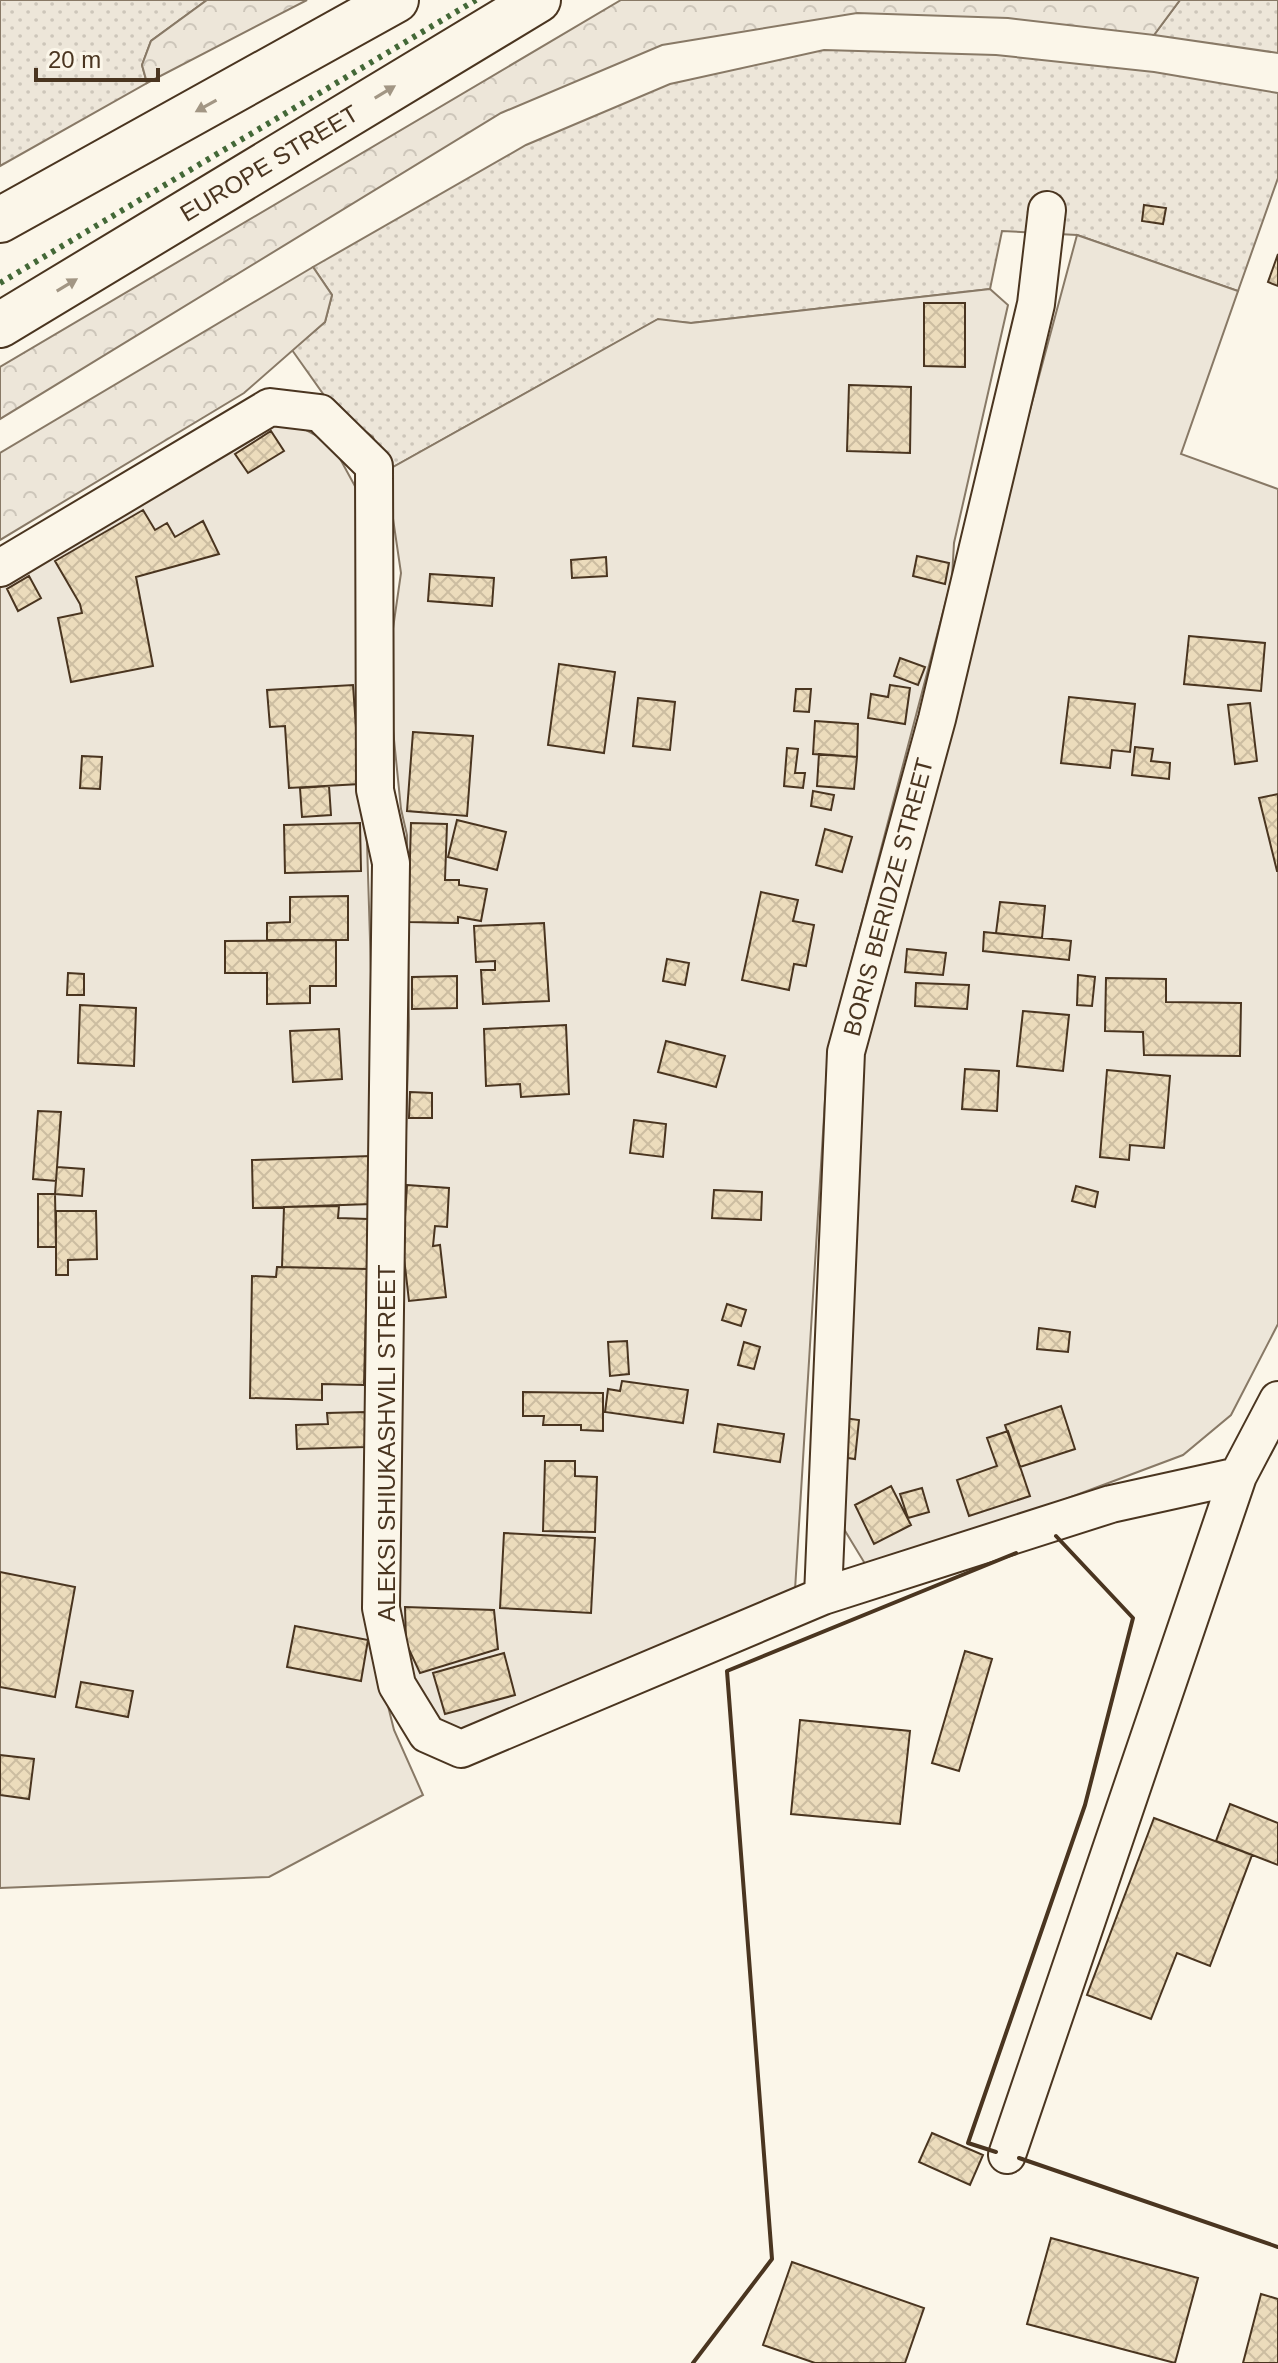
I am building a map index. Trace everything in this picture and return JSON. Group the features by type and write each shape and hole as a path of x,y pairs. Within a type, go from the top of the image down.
{"main road":[{"path":"0,220 396,0"},
{"name":"EUROPE STREET","path":"0,325 538,0"}],"street":[{"name":"BORIS BERIDZE STREET","path":"823,1596 846,1052 937,719 1036,304 1047,210"},
{"name":"ALEKSI SHIUKASHVILI STREET","path":"0,568 270,407 320,413 374,466 375,790 391,863 381,1608 397,1685 427,1734 461,1749 823,1596 1111,1504 1238,1476"},
{"path":"1007,2155 1238,1476 1278,1400"}],"green space":[{"path":"0,0 207,0 151,41 142,65 147,83 0,166"},
{"path":"207,0 307,0 147,83 142,65 151,41"},
{"path":"621,0 1180,0 1154,35 1008,18 857,13 662,45 501,113 0,419 0,367"},
{"path":"1180,0 1278,0 1278,53 1154,35"},
{"path":"824,50 996,55 1154,72 1278,93 1278,178 1238,291 1077,235 1002,231 990,289 691,323 657,320 386,471 373,437 331,405 292,350 325,322 332,295 313,267 526,145 670,84"},
{"path":"1077,235 1238,291 1181,454 1278,489 1278,1324 1231,1415 1183,1455 903,1560 867,1567 836,1516 855,1061"},
{"path":"313,267 332,295 325,322 244,393 0,540 0,453"},
{"path":"990,289 1008,305 954,543 952,578 828,1051 795,1590 463,1730 442,1722 425,1701 397,1643 401,1304 409,1026 407,835 401,809 387,670 401,573 386,471 658,319 691,323"},
{"path":"282,417 332,444 356,488 376,1132 372,1642 394,1730 423,1795 269,1877 0,1888 0,584"}],"building":[{"path":"1144,205 1166,208 1163,224 1142,221"},
{"path":"1278,254 1278,286 1268,282"},
{"path":"924,303 965,303 965,367 924,366"},
{"path":"849,385 911,387 910,453 847,451"},
{"path":"271,431 284,451 248,473 235,454"},
{"path":"143,510 155,530 167,523 175,537 203,521 219,554 136,577 153,666 71,682 58,618 82,613 55,561"},
{"path":"917,556 949,563 945,584 913,576"},
{"path":"606,557 607,576 572,578 571,560"},
{"path":"430,574 494,578 492,606 428,601"},
{"path":"29,576 41,598 18,611 7,589"},
{"path":"1189,636 1265,643 1261,691 1184,684"},
{"path":"900,658 925,667 918,685 894,676"},
{"path":"559,664 615,672 604,753 548,745"},
{"path":"353,685 360,784 289,788 285,726 270,727 267,690"},
{"path":"890,685 910,688 905,724 868,718 871,694 888,697"},
{"path":"796,689 811,689 809,712 794,711"},
{"path":"1069,697 1135,704 1130,752 1112,750 1110,768 1061,763"},
{"path":"638,698 675,702 670,750 633,746"},
{"path":"1250,703 1257,761 1235,764 1228,705"},
{"path":"815,721 858,724 857,757 813,754"},
{"path":"413,732 473,736 467,816 407,811"},
{"path":"1135,747 1153,749 1151,761 1170,763 1169,779 1132,775"},
{"path":"787,748 798,749 795,773 805,773 803,788 784,786"},
{"path":"819,754 857,757 854,789 817,786"},
{"path":"82,756 102,757 100,789 80,788"},
{"path":"329,786 331,815 302,817 300,788"},
{"path":"813,791 834,795 831,810 811,806"},
{"path":"1278,794 1278,871 1277,871 1259,798"},
{"path":"457,820 506,832 497,870 448,857"},
{"path":"360,823 361,871 285,873 284,825"},
{"path":"411,823 447,824 445,880 459,880 459,885 487,889 481,921 458,917 458,923 408,922"},
{"path":"825,829 852,837 842,872 816,865"},
{"path":"761,892 798,900 793,921 814,925 806,966 794,964 789,990 742,980"},
{"path":"348,896 348,940 267,940 267,923 290,922 290,897"},
{"path":"1000,902 1045,906 1042,938 996,933"},
{"path":"544,923 549,1001 483,1004 481,970 495,970 495,961 476,962 474,926"},
{"path":"984,932 1071,941 1069,960 983,951"},
{"path":"336,940 336,986 310,986 310,1003 267,1004 267,973 225,973 225,941"},
{"path":"907,949 946,953 943,975 905,972"},
{"path":"667,959 689,963 685,985 663,981"},
{"path":"68,973 84,974 84,995 67,995"},
{"path":"1078,975 1095,977 1092,1006 1077,1005"},
{"path":"457,976 457,1008 412,1009 412,977"},
{"path":"1106,978 1166,979 1166,1002 1241,1003 1240,1056 1144,1055 1143,1032 1105,1031"},
{"path":"916,983 969,985 967,1009 915,1006"},
{"path":"80,1005 136,1008 134,1066 78,1063"},
{"path":"1023,1011 1069,1015 1063,1071 1017,1066"},
{"path":"566,1025 569,1094 521,1097 520,1084 486,1086 484,1029"},
{"path":"339,1029 342,1079 293,1082 290,1031"},
{"path":"666,1041 725,1056 716,1087 658,1072"},
{"path":"965,1069 999,1071 997,1111 962,1109"},
{"path":"1107,1070 1170,1076 1164,1148 1130,1145 1129,1160 1100,1157"},
{"path":"410,1092 432,1093 432,1118 409,1118"},
{"path":"38,1111 61,1112 56,1181 33,1179"},
{"path":"634,1120 666,1124 663,1157 630,1153"},
{"path":"370,1156 372,1204 253,1208 252,1160"},
{"path":"57,1167 84,1169 82,1196 55,1194"},
{"path":"407,1185 449,1188 447,1227 435,1226 433,1246 440,1245 446,1297 409,1301 403,1249"},
{"path":"1076,1186 1098,1192 1095,1207 1072,1201"},
{"path":"714,1190 762,1192 761,1220 712,1218"},
{"path":"38,1194 55,1194 56,1247 38,1247"},
{"path":"339,1206 338,1218 368,1219 367,1269 282,1267 284,1207"},
{"path":"56,1211 96,1211 97,1259 68,1260 68,1275 56,1275"},
{"path":"277,1267 367,1269 364,1385 322,1384 322,1400 250,1398 252,1276 276,1277"},
{"path":"727,1304 746,1310 741,1326 722,1320"},
{"path":"1039,1328 1070,1332 1068,1352 1037,1349"},
{"path":"627,1341 629,1374 610,1376 608,1342"},
{"path":"744,1342 760,1347 754,1369 738,1365"},
{"path":"622,1381 688,1390 683,1423 605,1412 608,1389 620,1391"},
{"path":"523,1392 603,1393 603,1431 581,1430 581,1425 543,1425 544,1416 523,1416"},
{"path":"1061,1406 1075,1449 1020,1467 1005,1425"},
{"path":"366,1412 366,1447 297,1449 296,1425 328,1424 327,1413"},
{"path":"844,1418 859,1420 855,1459 840,1457"},
{"path":"718,1424 784,1434 780,1462 714,1452"},
{"path":"1008,1431 1030,1496 969,1516 957,1480 997,1466 987,1438"},
{"path":"545,1461 575,1461 575,1476 597,1477 595,1532 543,1531"},
{"path":"891,1486 911,1525 874,1544 855,1505"},
{"path":"922,1488 929,1512 908,1518 900,1494"},
{"path":"504,1533 595,1538 591,1613 500,1608"},
{"path":"0,1572 75,1587 55,1697 0,1687"},
{"path":"405,1607 494,1610 498,1649 420,1673 406,1643"},
{"path":"295,1626 368,1640 361,1681 287,1667"},
{"path":"965,1651 992,1659 959,1771 932,1763"},
{"path":"504,1653 515,1695 445,1714 433,1673"},
{"path":"81,1682 133,1691 128,1717 76,1707"},
{"path":"800,1720 910,1731 900,1824 791,1814"},
{"path":"0,1755 34,1759 29,1799 0,1795"},
{"path":"1230,1804 1278,1823 1278,1865 1216,1841"},
{"path":"1154,1818 1252,1855 1210,1966 1177,1953 1151,2019 1087,1995"},
{"path":"932,2133 983,2155 970,2185 919,2162"},
{"path":"1051,2238 1198,2278 1175,2363 1027,2324"},
{"path":"792,2262 924,2308 905,2363 815,2363 763,2345"},
{"path":"1261,2294 1278,2299 1278,2363 1243,2363"}],"hedge":[{"path":"0,283 476,0"}],"wall":[{"path":"996,2152 968,2143 1085,1805 1133,1618 1056,1536"},
{"path":"693,2363 772,2259 727,1671 1016,1553"},
{"path":"1019,2158 1278,2247"}]}
